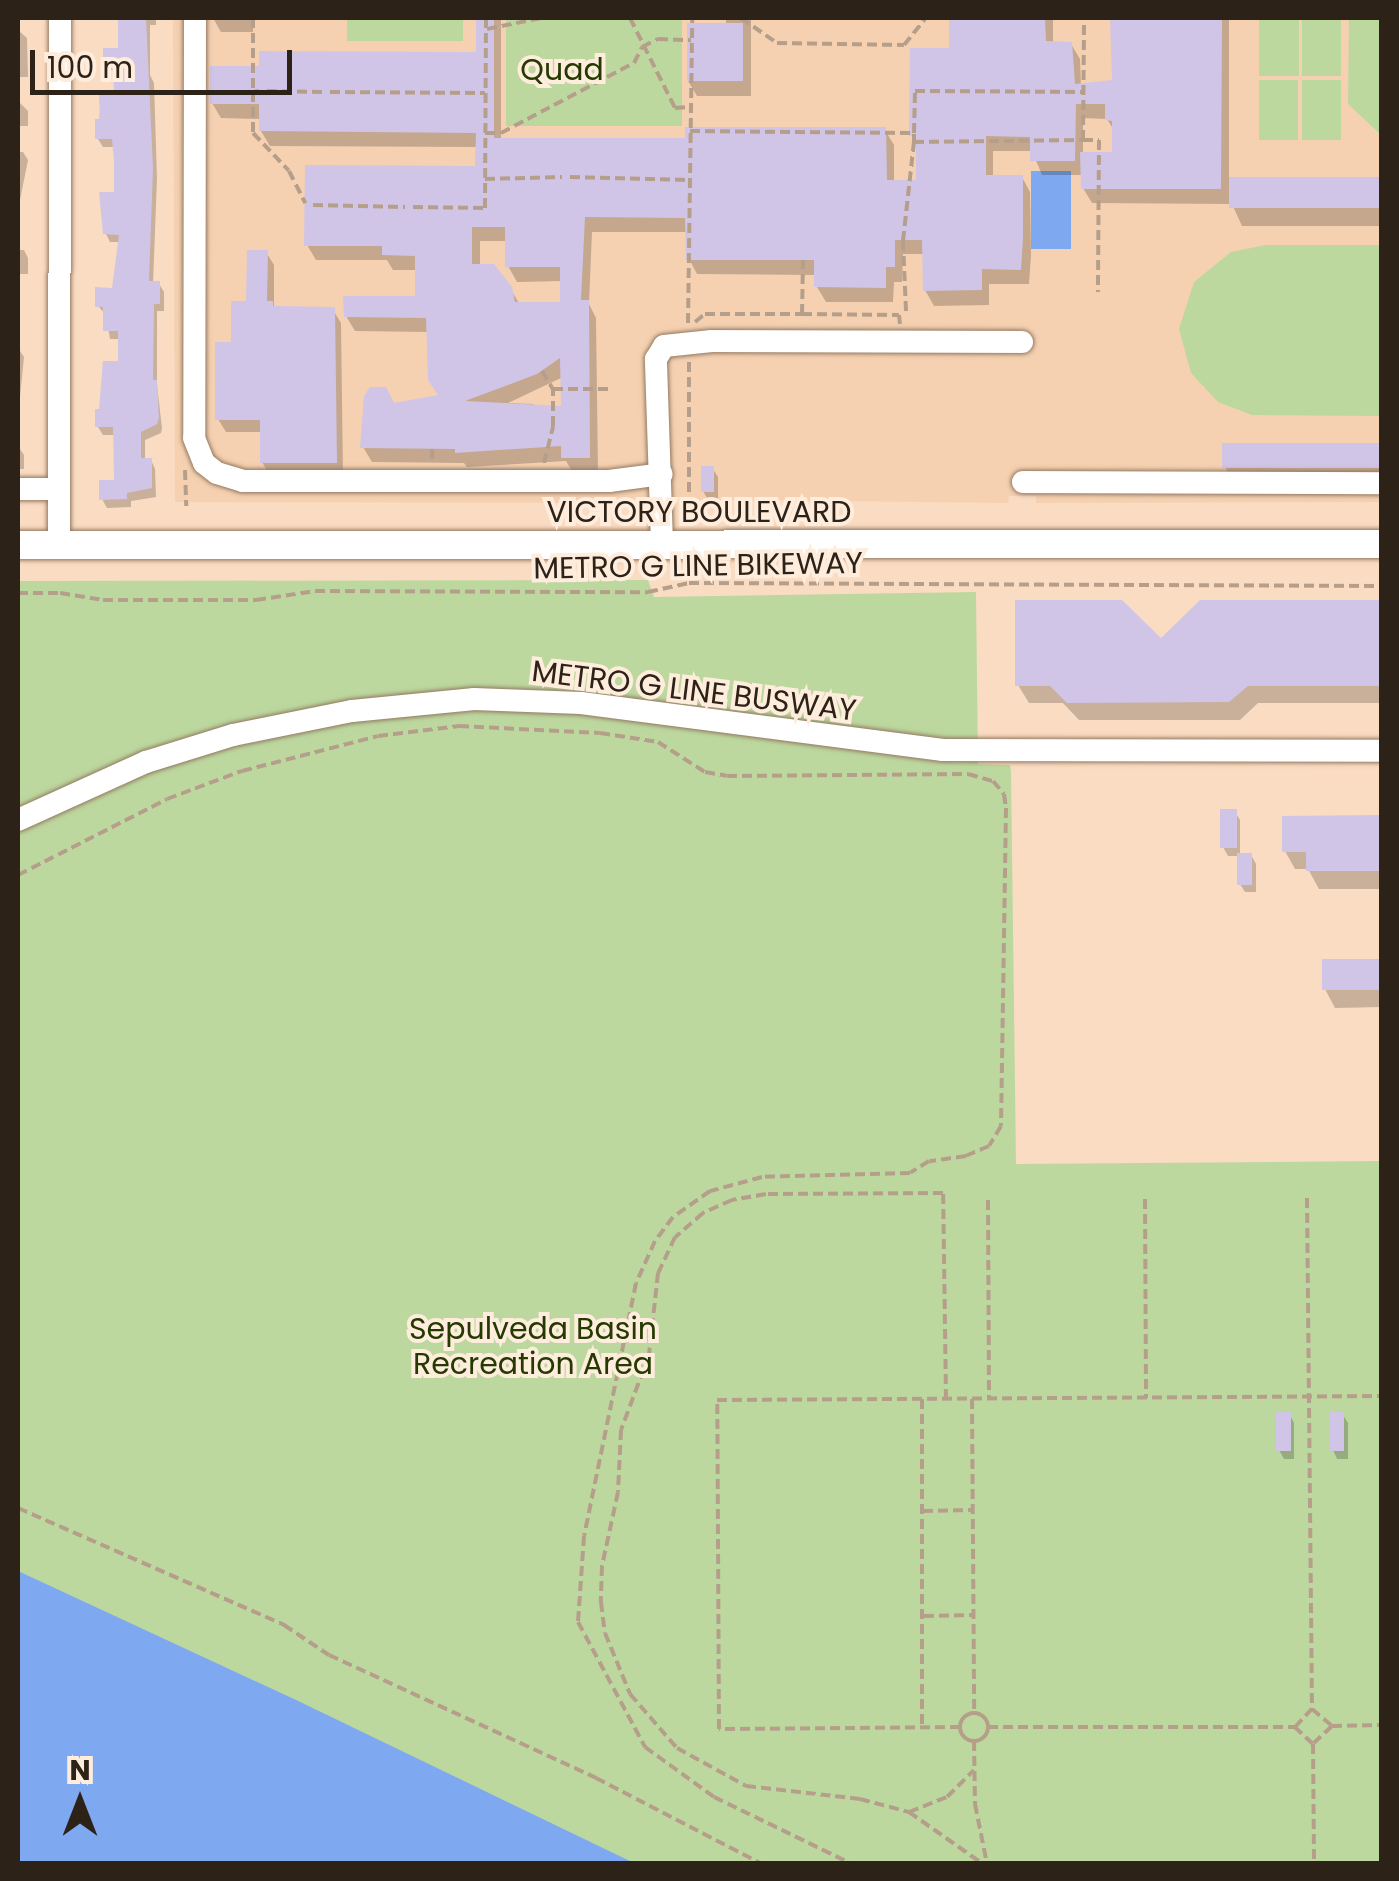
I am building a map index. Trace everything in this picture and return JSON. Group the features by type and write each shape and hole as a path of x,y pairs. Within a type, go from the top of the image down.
{"main road":[{"name":"VICTORY BOULEVARD","path":"18,545 1382,544"}],"street":[{"path":"59,545 60,18"},
{"path":"195,18 194,438 204,463 217,473 243,481 609,481 662,474"},
{"path":"662,544 656,359 664,346 688,341 1022,342"},
{"path":"1023,482 1382,484"},
{"path":"18,490 60,489"},
{"name":"METRO G LINE BUSWAY","path":"18,820 146,762 233,735 352,711 458,700 581,703 943,750 1382,750"}],"path":[{"path":"253,18 254,133 289,172 304,203"},
{"path":"413,207 485,208 486,18"},
{"path":"486,29 541,18"},
{"path":"630,18 675,108 690,107"},
{"path":"692,18 688,328 705,314 899,315 900,342"},
{"path":"741,18 777,43 904,45 926,18"},
{"path":"1083,140 1084,18"},
{"path":"485,133 501,134 634,63 642,47 658,39 691,40"},
{"path":"906,311 903,242 914,142 914,91 1084,92"},
{"path":"267,92 322,92"},
{"path":"330,92 485,93"},
{"path":"690,131 914,132"},
{"path":"914,142 1099,140 1098,292"},
{"path":"485,179 562,177"},
{"path":"570,177 690,180"},
{"path":"312,205 405,207"},
{"path":"802,314 803,260"},
{"path":"688,357 689,511"},
{"path":"536,470 546,461 553,390 542,371"},
{"path":"553,390 609,390"},
{"path":"432,449 432,470"},
{"name":"METRO G LINE BIKEWAY","path":"18,592 60,592 102,600 237,600 315,592 648,592 689,583 1382,586"},
{"path":"18,875 167,799 242,771 378,736 458,726 600,733 658,742 704,772 727,776 968,774 994,781 1006,808 1001,1126 989,1146 966,1156 930,1161 910,1173 762,1176 710,1191 672,1216 654,1241 636,1283 584,1536 578,1622 645,1747 714,1797 852,1864"},
{"path":"946,1399 944,1192 766,1194 732,1200 702,1213 676,1237 658,1273 649,1355 621,1430 618,1492 602,1566 604,1633 616,1666 652,1725 677,1748 746,1786 860,1799 909,1812 985,1864"},
{"path":"1295,1727 1312,1709 1307,1198"},
{"path":"1145,1199 1146,1398"},
{"path":"988,1200 989,1399"},
{"path":"960,1727 719,1729 717,1400 1382,1396"},
{"path":"922,1399 922,1728"},
{"path":"972,1399 974,1714"},
{"path":"18,1508 284,1625 329,1654 596,1778 762,1864"},
{"path":"922,1511 973,1510"},
{"path":"922,1616 974,1615"},
{"path":"1312,1709 1332,1726 1382,1726"},
{"path":"974,1714 985,1719 988,1727 986,1735 974,1741 966,1739 960,1727 963,1719 974,1714"},
{"path":"1313,1744 1332,1726"},
{"path":"988,1727 1295,1727 1313,1744 1314,1864"},
{"path":"974,1741 975,1804 985,1864"},
{"path":"909,1812 947,1797 974,1770"}],"shaded area":[{"path":"173,18 1381,18 1381,502 1036,503 1036,496 1009,496 1008,503 636,499 630,503 175,502"}],"green space":[{"path":"347,18 463,18 463,41 347,41"},
{"name":"Quad","path":"506,18 682,18 682,126 506,126"},
{"path":"1259,18 1299,18 1299,76 1259,76"},
{"path":"1302,18 1341,18 1341,76 1302,76"},
{"path":"1349,18 1381,18 1381,135 1348,104"},
{"path":"1259,80 1298,80 1298,140 1259,140"},
{"path":"1302,80 1341,80 1341,140 1302,140"},
{"path":"1266,245 1381,245 1381,416 1252,415 1218,402 1191,373 1179,329 1194,282 1231,252"},
{"name":"Sepulveda Basin Recreation Area","path":"648,580 654,597 976,592 978,764 1010,765 1011,771 1016,1164 1381,1161 1381,1863 18,1863 18,581"}],"water":[{"path":"1031,171 1071,171 1071,249 1031,249"},
{"path":"18,1571 294,1699 634,1863 18,1863"}],"building":[{"path":"118,18 146,18 153,168 149,281 160,281 160,304 154,304 153,380 157,380 159,418 157,424 141,432 141,458 152,458 152,488 127,493 127,499 99,500 99,480 114,480 113,427 95,427 95,409 99,409 103,361 118,361 118,331 103,331 103,307 95,307 95,287 112,288 119,235 103,234 99,192 114,192 114,162 112,139 95,139 95,119 100,119 99,95 114,95 113,66 103,66 103,48 118,48"},
{"path":"476,18 494,18 494,138 685,138 685,127 886,127 887,180 916,180 916,136 909,136 910,48 949,48 949,18 1045,18 1046,41 1072,42 1075,84 1112,80 1110,18 1222,18 1221,189 1081,189 1080,152 1112,152 1112,121 1105,120 1105,104 1076,104 1075,161 1030,161 1030,137 986,136 986,175 1023,175 1023,238 1021,270 982,269 982,290 923,291 922,240 895,240 895,267 886,267 886,288 814,287 814,260 686,260 685,218 585,217 581,300 589,300 590,458 561,458 561,446 455,453 455,449 360,448 364,396 370,387 386,387 394,403 438,395 428,380 426,318 344,317 343,296 415,296 415,256 382,255 382,246 304,246 305,165 475,166 476,133 259,131 259,104 210,104 210,66 259,66 259,51 476,52","holes":["472,227 505,227 505,267 560,267 560,302 515,302 512,287 494,264 472,264","560,358 561,406 465,401 537,374"]},
{"path":"687,23 743,23 743,81 687,81"},
{"path":"1229,177 1382,177 1382,208 1229,208"},
{"path":"247,250 268,250 267,301 273,301 273,306 335,307 337,463 260,463 260,420 215,420 215,342 231,342 231,301 246,301"},
{"path":"1222,443 1382,443 1382,468 1222,468"},
{"path":"701,466 714,466 714,492 701,492"},
{"path":"1015,600 1122,600 1161,638 1200,600 1382,600 1382,686 1248,686 1229,702 1067,703 1050,686 1015,686"},
{"path":"1220,809 1237,809 1237,848 1220,848"},
{"path":"1382,815 1382,871 1306,871 1306,852 1282,852 1282,816"},
{"path":"1237,853 1252,853 1252,885 1237,885"},
{"path":"1322,959 1382,959 1382,990 1322,990"},
{"path":"1276,1412 1291,1412 1291,1451 1276,1451"},
{"path":"1330,1412 1344,1412 1344,1451 1330,1451"}]}
